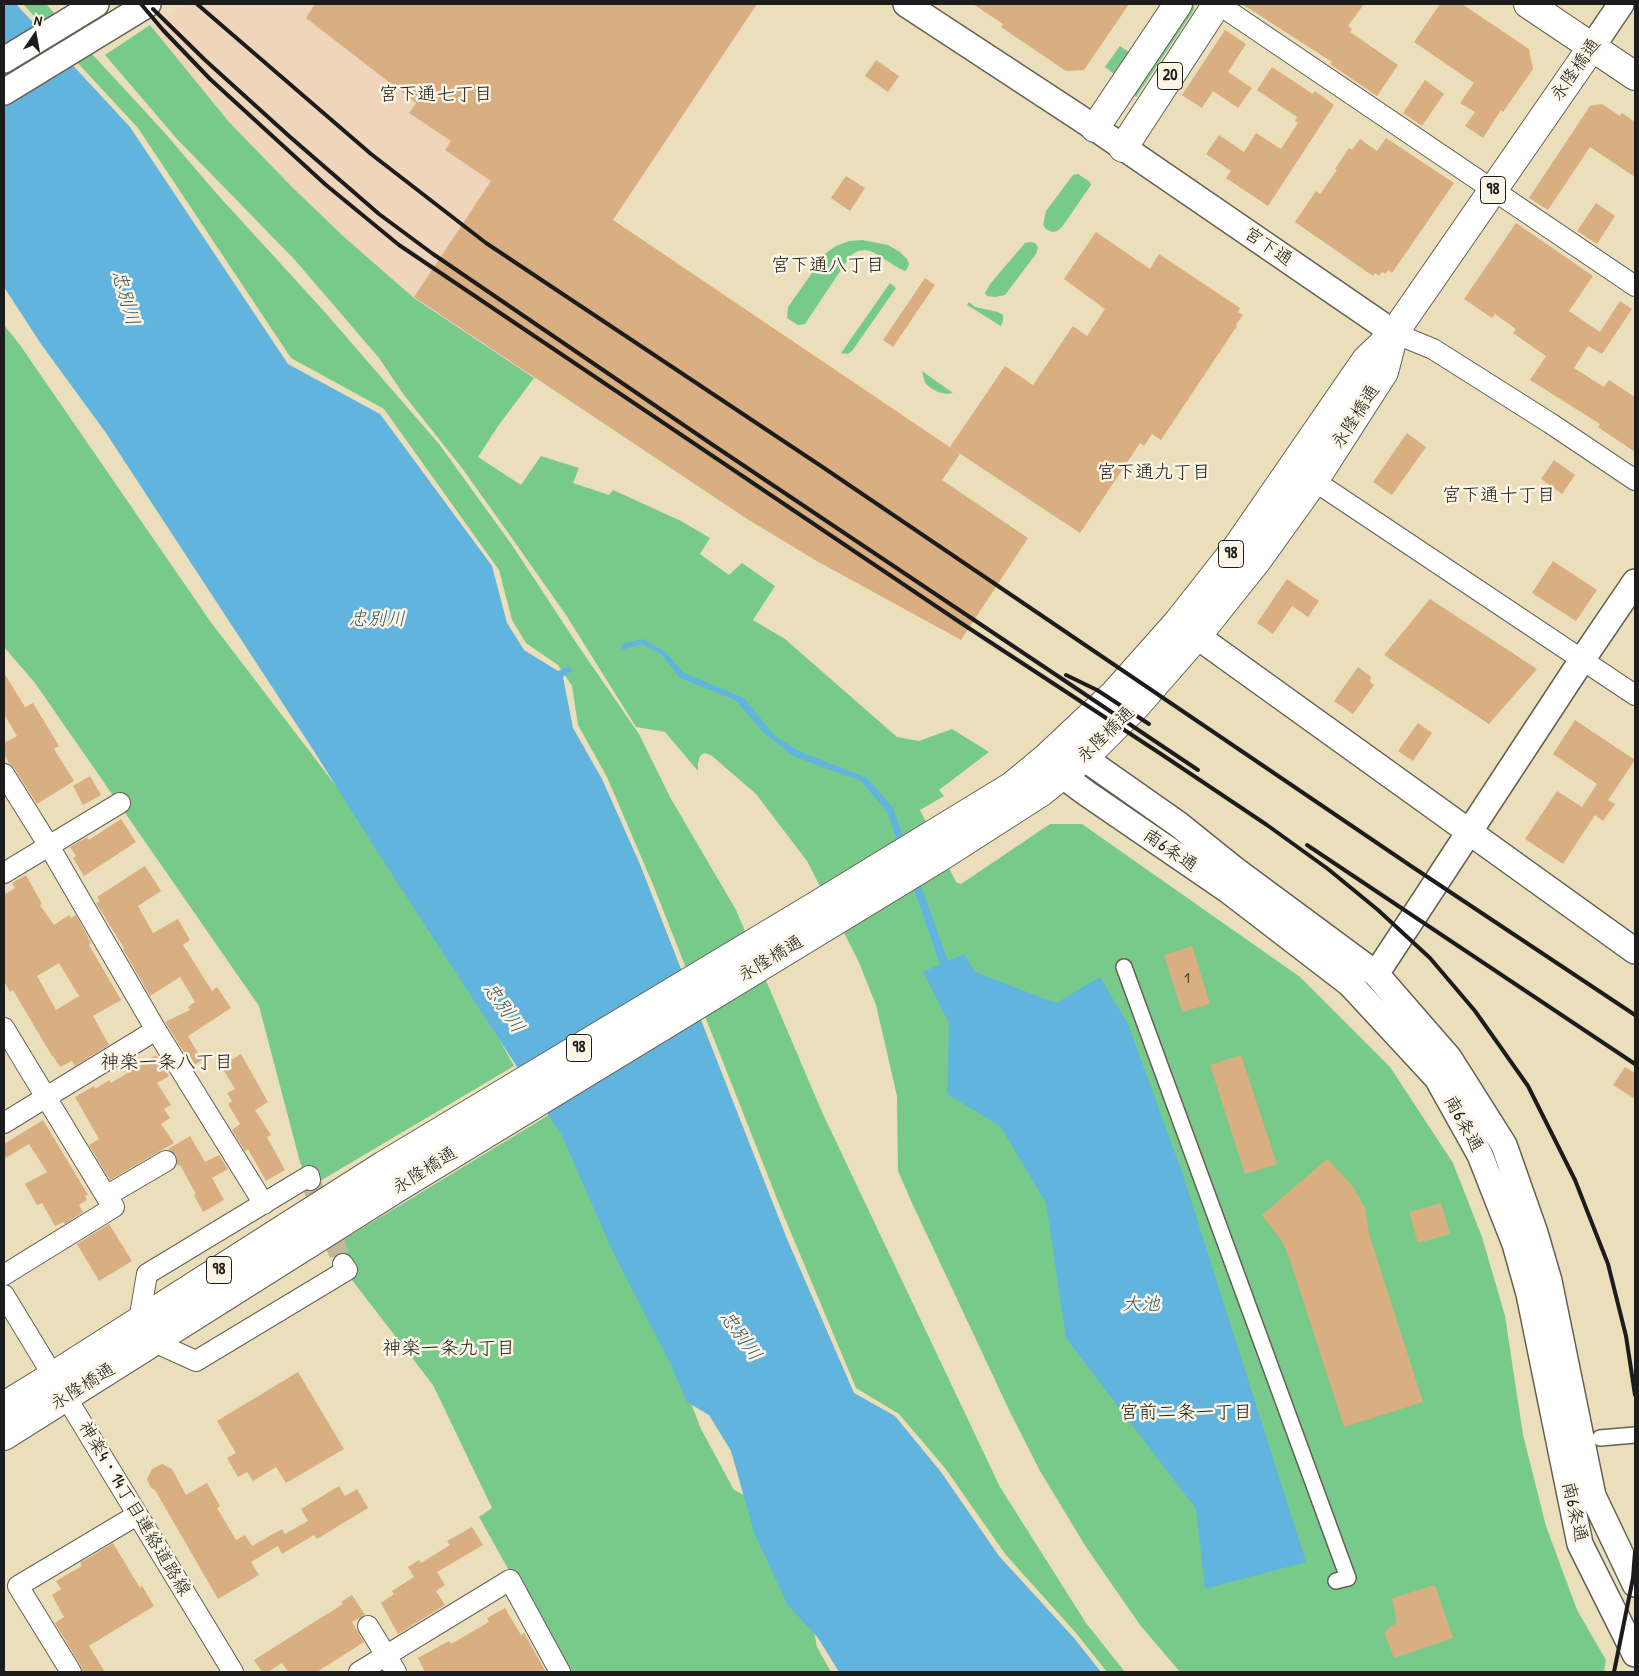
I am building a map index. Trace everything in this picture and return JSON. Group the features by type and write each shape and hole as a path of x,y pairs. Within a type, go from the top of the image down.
{"main road":[{"name":"20","path":"1095,128 1178,4"},
{"name":"20","path":"1124,148 1217,4"},
{"path":"1528,4 1635,76"},
{"name":"永隆橋通","path":"4,1436 60,1387 147,1331 391,1176 942,843 1012,786 1056,759 1114,694 1188,629 1256,562 1303,474 1384,372 1394,333 1592,47"},
{"name":"永隆橋通","path":"1056,759 1084,758 1136,706 1188,629"},
{"name":"永隆橋通","path":"4,1406 60,1387"}],"street":[{"path":"4,60 96,4"},
{"path":"4,92 148,4"},
{"name":"宮下通","path":"906,4 1095,128 1394,333 1433,349 1550,423 1635,480"},
{"path":"1217,4 1635,286"},
{"name":"永隆橋通","path":"1592,47 1622,4"},
{"path":"1303,474 1635,695"},
{"path":"1376,974 1635,582"},
{"path":"1188,629 1635,951"},
{"name":"南6条通","path":"1084,758 1178,824 1376,974 1449,1058 1504,1145 1536,1234 1549,1281 1593,1496 1635,1584"},
{"name":"南6条通","path":"1056,759 1086,793 1229,891 1350,984 1438,1078 1480,1155 1515,1244 1529,1294 1580,1544 1635,1654"},
{"path":"4,774 49,846 156,1030 264,1204"},
{"path":"4,873 120,803"},
{"path":"1124,967 1348,1578 1336,1582"},
{"path":"4,1028 114,1207 4,1275"},
{"path":"4,1123 156,1030"},
{"path":"106,1196 166,1161"},
{"path":"310,1180 309,1176 148,1274 147,1331 196,1361 347,1270 343,1264"},
{"name":"神楽4・14丁目連絡道路線","path":"4,1295 233,1672"},
{"path":"1600,1438 1635,1435"},
{"path":"70,1672 18,1586 137,1514"},
{"path":"360,1672 391,1664 510,1580 560,1672"},
{"path":"368,1626 391,1664"}],"shaded area":[{"path":"188,4 757,4 595,246 613,259 534,378 414,297 343,236 229,122 150,25"}],"green space":[{"path":"23,4 46,4 164,132 217,194 323,310 439,444 512,545 639,734 670,797 736,910 822,1112 1000,1487 1086,1623 1125,1672 1107,1672 1076,1633 1006,1555 945,1468 899,1414 856,1388 781,1209 654,887 607,777 578,725 572,686 558,665 526,643 512,620 499,570 384,409 291,358 138,128"},
{"path":"1185,4 1194,5 1194,10 1136,97 1127,91"},
{"path":"150,25 229,122 343,236 414,298 534,378 498,426 478,457 521,485 541,456 579,468 573,483 609,495 613,490 681,521 710,538 700,554 729,575 742,563 775,586 753,620 785,639 897,737 919,741 952,729 989,752 939,790 944,796 920,810 956,882 961,884 1050,824 1082,824 1300,977 1390,1067 1453,1163 1482,1237 1505,1316 1523,1435 1546,1526 1577,1610 1606,1660 1604,1672 1180,1672 1140,1625 1086,1547 1040,1471 1009,1410 912,1203 898,1171 897,1096 876,1005 858,960 807,861 756,794 711,755 704,753 700,756 698,771 665,732 636,727 566,615 462,468 404,395 379,358 294,259 177,139 105,55"},
{"path":"1120,46 1129,52 1114,74 1105,67"},
{"path":"1078,174 1090,182 1091,185 1062,227 1052,232 1046,229 1043,225 1046,211 1073,175"},
{"path":"862,240 888,245 900,252 907,259 909,264 907,269 905,271 900,269 873,252 858,251 851,255 805,324 798,325 787,318 788,307 826,253 836,246 849,241"},
{"path":"1025,243 1035,243 1038,247 1036,254 1005,295 987,296 985,293 990,284"},
{"path":"890,283 896,288 852,351 848,354 841,353"},
{"path":"969,302 975,307 998,312 1003,315 1001,326 967,305"},
{"path":"4,325 20,345 210,621 352,807 451,953 514,1066 310,1187 300,1162 259,1006 35,683 4,647"},
{"path":"922,371 953,393 938,392 931,388 925,383"},
{"path":"552,1113 674,1359 701,1429 734,1490 766,1506 799,1557 817,1647 831,1672 566,1672 479,1517 492,1508 433,1385 328,1249"}],"water":[{"name":"忠別川","path":"4,4 16,4 130,127 288,364 380,414 492,566 507,623 524,650 558,671 569,666 572,671 563,677 573,728 602,779 639,862 787,1239 854,1393 895,1416 941,1472 999,1556 1074,1638 1101,1672 839,1672 818,1638 787,1604 754,1532 731,1451 709,1415 687,1402 670,1363 612,1250 562,1136 106,433 41,344 4,287"},
{"name":"大池","path":"643,639 665,652 684,673 744,698 775,736 801,752 867,778 893,808 948,961 964,954 975,972 1056,1003 1100,977 1128,1024 1183,1175 1306,1562 1205,1589 1196,1509 1066,1338 1046,1203 1000,1126 947,1094 949,1023 923,972 940,964 887,812 861,781 795,757 764,733 735,700 680,678 661,654 641,644 622,650 621,644"}],"building":[{"path":"315,4 757,4 613,220 960,454 942,480 1028,538 961,640 815,560 744,517 414,297 491,181 445,150 451,141 409,113 416,103 306,18"},
{"path":"973,4 1129,4 1084,70 1066,71 1001,27 1003,24"},
{"path":"1242,4 1364,4 1348,26 1352,29 1350,32 1398,65 1377,96 1330,64 1332,62"},
{"path":"1440,4 1462,4 1529,49 1533,69 1503,112 1501,110 1483,138 1465,126 1475,112 1460,103 1474,83 1414,42"},
{"path":"1225,30 1246,44 1228,72 1252,88 1238,108 1213,91 1202,108 1182,95"},
{"path":"876,60 899,76 888,92 865,76"},
{"path":"1272,67 1313,94 1315,91 1334,105 1268,206 1226,178 1231,171 1206,154 1219,135 1244,152 1256,133 1281,149 1298,123 1295,121 1297,117 1257,90"},
{"path":"1425,80 1444,94 1422,126 1403,113"},
{"path":"1602,104 1620,116 1622,113 1635,122 1635,177 1590,147 1548,210 1529,198 1590,106"},
{"path":"1386,138 1454,183 1392,273 1388,270 1385,274 1382,272 1379,276 1375,273 1373,276 1295,222 1316,191 1320,194 1337,170 1335,169 1349,148 1352,150 1360,139 1377,151"},
{"path":"846,176 865,188 850,211 831,198"},
{"path":"1596,203 1615,216 1597,244 1577,231"},
{"path":"1516,223 1593,276 1569,311 1600,332 1620,301 1632,309 1602,354 1588,346 1574,368 1604,387 1609,380 1635,397 1635,452 1598,427 1600,424 1530,380 1546,356 1513,333 1516,329 1495,314 1492,318 1464,299"},
{"path":"1096,232 1150,269 1159,254 1240,308 1238,312 1243,315 1161,440 1152,434 1144,446 1140,443 1080,533 950,447 1005,366 1033,385 1073,326 1087,336 1105,309 1064,279"},
{"path":"925,278 935,285 893,347 883,340"},
{"path":"1407,433 1426,447 1392,495 1373,482"},
{"path":"1554,460 1575,475 1562,494 1541,479"},
{"path":"1553,561 1597,590 1576,621 1532,593"},
{"path":"1287,579 1319,601 1308,617 1292,606 1273,634 1257,623"},
{"path":"1430,599 1537,669 1489,724 1384,655"},
{"path":"1358,667 1371,677 1370,682 1374,685 1353,714 1334,701"},
{"path":"4,673 25,707 33,703 59,746 54,749 74,781 37,804 4,754 4,743 17,736 4,714"},
{"path":"1575,720 1635,760 1608,800 1615,804 1603,821 1595,815 1563,864 1525,839 1557,791 1582,807 1597,784 1553,754"},
{"path":"1418,723 1432,733 1413,761 1398,751"},
{"path":"90,776 101,795 83,805 73,786"},
{"path":"121,819 136,842 84,876 73,858 76,856 70,847 87,837 89,840"},
{"path":"145,866 161,891 138,906 153,933 178,919 190,940 183,945 212,991 217,987 231,1008 188,1036 202,1060 193,1066 165,1022 190,1010 188,1007 195,1002 180,977 150,996 124,948 96,903 100,901 97,897"},
{"path":"26,875 42,904 40,905 54,925 69,915 71,918 76,915 91,943 89,945 121,1000 93,1016 109,1045 75,1066 72,1061 60,1067 13,990 10,992 4,981 4,895 15,888 12,883","holes":["59,963 79,996 56,1010 37,976"]},
{"path":"1192,946 1210,1004 1182,1012 1164,955"},
{"path":"241,1054 268,1102 255,1110 271,1135 267,1137 285,1170 266,1181 248,1149 245,1151 232,1130 240,1124 228,1104 232,1101 227,1093 235,1089 221,1066"},
{"path":"156,1055 169,1076 157,1083 171,1105 164,1109 170,1118 161,1124 174,1143 110,1180 89,1145 99,1139 75,1097 94,1086 95,1089 109,1080 111,1083"},
{"path":"1241,1055 1277,1164 1245,1174 1210,1065"},
{"path":"1625,1067 1635,1073 1635,1099 1613,1085"},
{"path":"43,1120 88,1195 85,1196 87,1200 79,1205 83,1212 65,1224 63,1222 55,1226 42,1203 37,1205 25,1184 47,1172 29,1144 4,1159 4,1144"},
{"path":"190,1136 205,1162 219,1155 228,1169 212,1178 224,1200 203,1212 194,1195 196,1194 180,1165 178,1166 177,1164 176,1155 168,1149"},
{"path":"1327,1159 1352,1185 1365,1208 1369,1234 1423,1402 1344,1427 1290,1260 1282,1241 1262,1215"},
{"path":"1441,1203 1450,1234 1418,1243 1409,1212"},
{"path":"109,1224 132,1261 99,1281 77,1244"},
{"path":"298,1372 344,1449 286,1483 276,1467 253,1481 247,1472 238,1477 227,1458 236,1453 217,1421"},
{"path":"162,1464 172,1469 186,1495 207,1483 220,1506 217,1508 236,1540 245,1535 252,1546 282,1529 285,1534 308,1521 301,1509 339,1486 345,1496 357,1489 368,1508 317,1539 314,1535 282,1554 278,1546 251,1562 259,1575 218,1599 147,1479 152,1469"},
{"path":"472,1527 483,1545 437,1572 445,1585 436,1591 445,1605 398,1634 381,1603 394,1594 392,1591 414,1577 408,1567 419,1560 421,1563 450,1545 447,1541"},
{"path":"113,1543 140,1588 142,1586 154,1606 89,1646 105,1672 83,1672 55,1623 64,1617 52,1595 61,1589 56,1581 82,1566 80,1563"},
{"path":"1435,1585 1453,1638 1394,1658 1384,1632 1397,1622 1392,1598"},
{"path":"352,1595 365,1615 352,1622 364,1642 317,1672 288,1672 282,1663 268,1672 262,1672 254,1660 343,1604 341,1602"},
{"path":"505,1608 521,1635 524,1633 546,1672 425,1672 418,1658 449,1641 451,1644 489,1622 487,1618"}],"tunnel":[{"path":"310,1180 343,1264"}],"railway":[{"path":"141,4 210,79 326,185 399,245 961,623 1267,825 1328,869 1378,910 1430,958 1475,1011 1528,1086 1575,1180 1608,1264 1626,1336 1635,1395"},
{"path":"197,4 371,154 486,243 824,468 1411,866 1635,1015"},
{"path":"153,9 205,60 289,136 379,214 433,254 710,443 1198,770"},
{"path":"1066,675 1097,690 1149,724"},
{"path":"1307,845 1635,1064"},
{"path":"1614,1672 1633,1578 1635,1552"}],"district":[{"name":"宮下通七丁目","path":"436,95"},
{"name":"宮下通八丁目","path":"828,266"},
{"name":"宮下通九丁目","path":"1154,473"},
{"name":"宮下通十丁目","path":"1499,496"},
{"name":"神楽一条八丁目","path":"167,1063"},
{"name":"神楽一条九丁目","path":"449,1349"},
{"name":"宮前二条一丁目","path":"1186,1413"}]}
